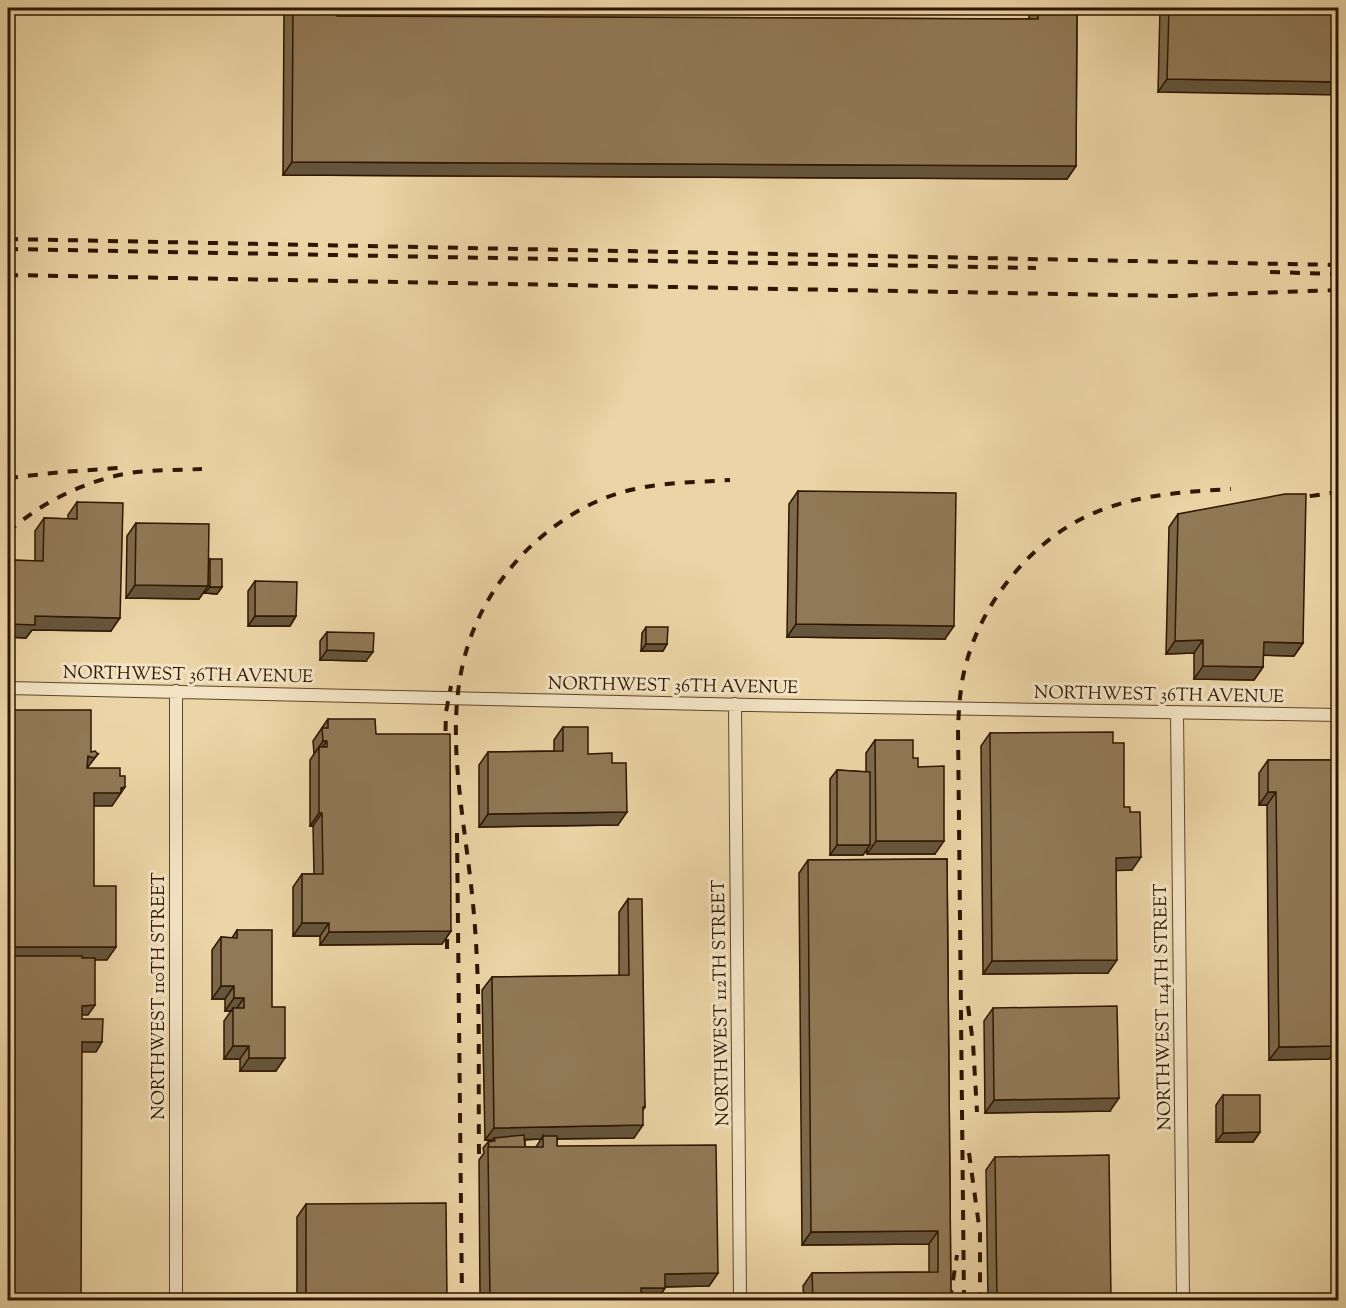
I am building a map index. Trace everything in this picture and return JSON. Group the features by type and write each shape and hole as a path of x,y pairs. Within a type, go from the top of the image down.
{"street":[{"name":"NORTHWEST 36TH AVENUE","path":"8,688 1338,715"},
{"name":"NORTHWEST 110TH STREET","path":"176,691 176,1300"},
{"name":"NORTHWEST 112TH STREET","path":"735,704 740,1300"},
{"name":"NORTHWEST 114TH STREET","path":"1178,712 1183,1300"}],"building":[{"path":"293,8 337,8 337,16 1038,19 1038,8 1077,8 1076,166 292,162"},
{"path":"1169,8 1338,8 1338,82 1167,79"},
{"path":"798,491 956,493 954,626 796,624"},
{"path":"1285,494 1306,494 1303,643 1264,642 1263,667 1203,666 1203,640 1175,641 1178,514"},
{"path":"77,502 123,503 120,618 35,616 35,625 9,624 9,560 43,561 44,518 77,519"},
{"path":"136,523 209,524 208,586 135,585"},
{"path":"210,559 222,559 222,587 210,587"},
{"path":"255,581 297,582 296,616 255,616"},
{"path":"646,627 668,627 667,644 646,644"},
{"path":"327,632 374,633 373,652 327,650"},
{"path":"8,710 91,710 91,752 95,751 98,754 94,758 88,756 87,768 120,768 120,776 125,776 125,787 121,788 121,793 94,793 94,886 116,886 116,947 8,947"},
{"path":"328,719 375,719 376,734 450,734 451,931 329,932 329,923 302,923 302,874 323,874 322,813 319,813 319,747 327,747 327,741 323,741 322,728 328,728"},
{"path":"563,727 588,727 588,754 612,753 612,763 626,763 627,812 488,814 488,752 563,751"},
{"path":"1113,732 1113,743 1124,743 1124,807 1130,807 1130,812 1140,812 1141,857 1116,858 1117,960 992,961 990,733"},
{"path":"875,740 913,740 913,758 918,758 918,767 944,766 944,841 876,841"},
{"path":"1268,760 1338,760 1338,790 1335,790 1338,1046 1279,1047 1276,792 1268,792"},
{"path":"837,770 870,772 870,845 837,845"},
{"path":"947,859 951,1300 813,1300 812,1273 938,1272 938,1231 811,1232 808,860"},
{"path":"628,899 642,899 645,1107 643,1107 643,1125 494,1128 492,977 629,975"},
{"path":"237,930 272,930 272,1007 285,1007 285,1058 249,1058 249,1046 233,1046 233,1008 244,1008 244,998 234,998 234,986 221,986 221,937 237,938"},
{"path":"8,956 95,958 95,1005 82,1006 82,1019 103,1019 102,1042 82,1042 81,1300 8,1300"},
{"path":"1117,1006 1119,1098 994,1100 993,1008"},
{"path":"1223,1095 1260,1095 1260,1132 1223,1133"},
{"path":"524,1135 525,1147 489,1147 488,1142 495,1141 494,1138"},
{"path":"543,1136 557,1136 557,1146 716,1145 718,1273 665,1274 665,1288 641,1288 641,1300 490,1300 488,1147 543,1147"},
{"path":"1109,1155 1111,1300 997,1300 995,1157"},
{"path":"446,1203 447,1300 306,1300 306,1204"}],"railway":[{"path":"8,239 1338,265"},
{"path":"8,249 1036,268"},
{"path":"1270,272 1338,274"},
{"path":"8,275 1173,296 1338,290"},
{"path":"8,478 118,468"},
{"path":"8,532 36,510 85,485 137,472 202,469"},
{"path":"479,1154 477,966 473,904 457,765 456,721 460,678 471,636 492,594 523,554 548,531 576,512 607,497 640,488 673,483 730,480"},
{"path":"964,1300 958,727 962,683 972,645 982,622 1008,581 1025,562 1062,530 1083,518 1118,504 1174,493 1231,489"},
{"path":"1290,499 1338,492"},
{"path":"445,751 446,712 451,686"},
{"path":"457,833 462,1300"},
{"path":"447,919 447,957"},
{"path":"968,1006 973,1043 977,1112"},
{"path":"969,1153 980,1233 980,1300"},
{"path":"950,1300 957,1255"}]}
